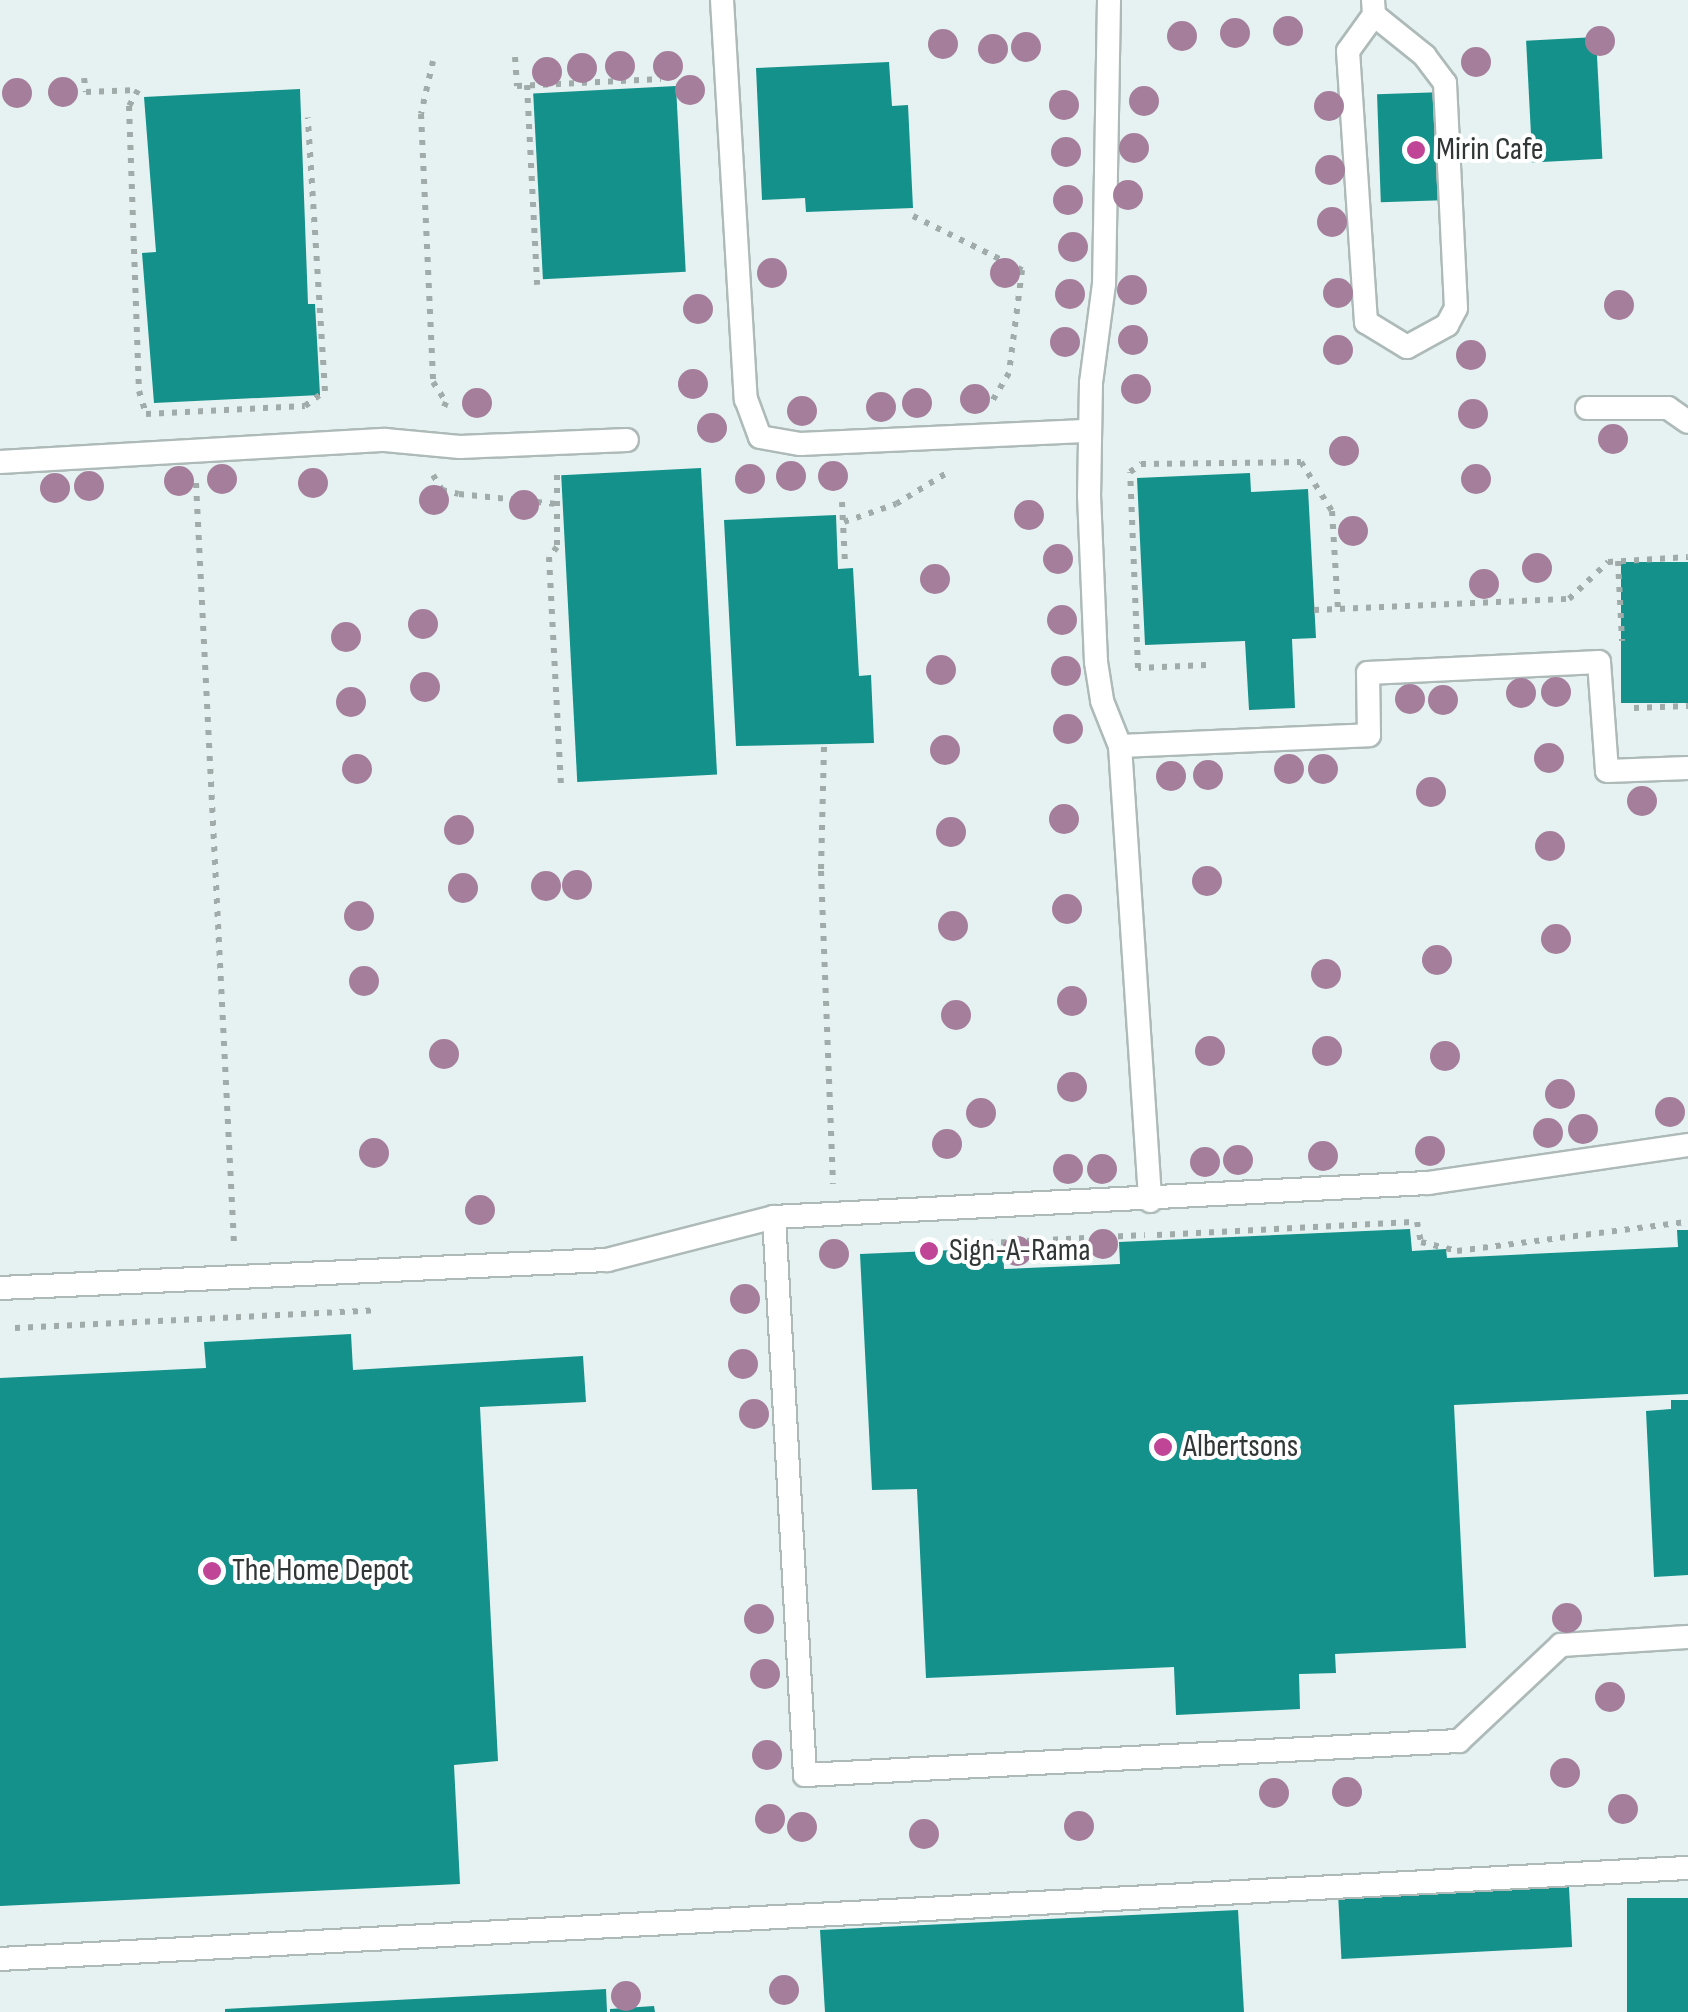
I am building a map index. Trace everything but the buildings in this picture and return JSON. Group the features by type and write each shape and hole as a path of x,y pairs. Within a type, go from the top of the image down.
{"lane":[{"path":"722,0 750,422 760,437 800,444 1090,431"},
{"path":"1108,0 1104,284 1090,431 1096,662 1102,701 1120,746 1150,1201"},
{"path":"1374,8 1438,68 1445,83 1456,308 1447,325 1407,347 1366,322 1348,51 1374,8"},
{"path":"1588,408 1668,408 1688,422"},
{"path":"0,462 385,440 436,444 626,440"},
{"path":"1120,746 1369,736 1368,673 1599,662 1607,770 1688,768"},
{"path":"0,1288 607,1260 774,1217 1150,1201 1428,1183 1688,1145"},
{"path":"774,1217 805,1775 1459,1741 1561,1645 1688,1637"},
{"path":"0,1960 1688,1868"}],"path":[{"path":"515,57 517,86 662,79"},
{"path":"433,61 421,114 433,382 446,402 432,468 442,490 556,504"},
{"path":"84,78 86,92 138,90 128,106 139,392 146,414 305,406 325,391 308,118"},
{"path":"527,86 536,285"},
{"path":"844,522 896,504 954,469 1009,372 1022,270 913,216"},
{"path":"192,412 237,1316"},
{"path":"555,443 556,547 549,558 560,785"},
{"path":"1206,665 1138,668 1130,472 1141,464 1301,462 1332,511 1338,610"},
{"path":"842,502 845,564"},
{"path":"1314,610 1569,599 1608,562 1688,558"},
{"path":"824,747 820,870 834,1214"},
{"path":"971,1244 1417,1222 1421,1242 1457,1251 1688,1222"},
{"path":"14,1328 377,1310"}],"place":[{"name":"Mirin Cafe","path":"1416,150"},
{"name":"Sign-A-Rama","path":"929,1251"},
{"name":"Albertsons","path":"1163,1447"},
{"name":"The Home Depot","path":"212,1571"}]}
